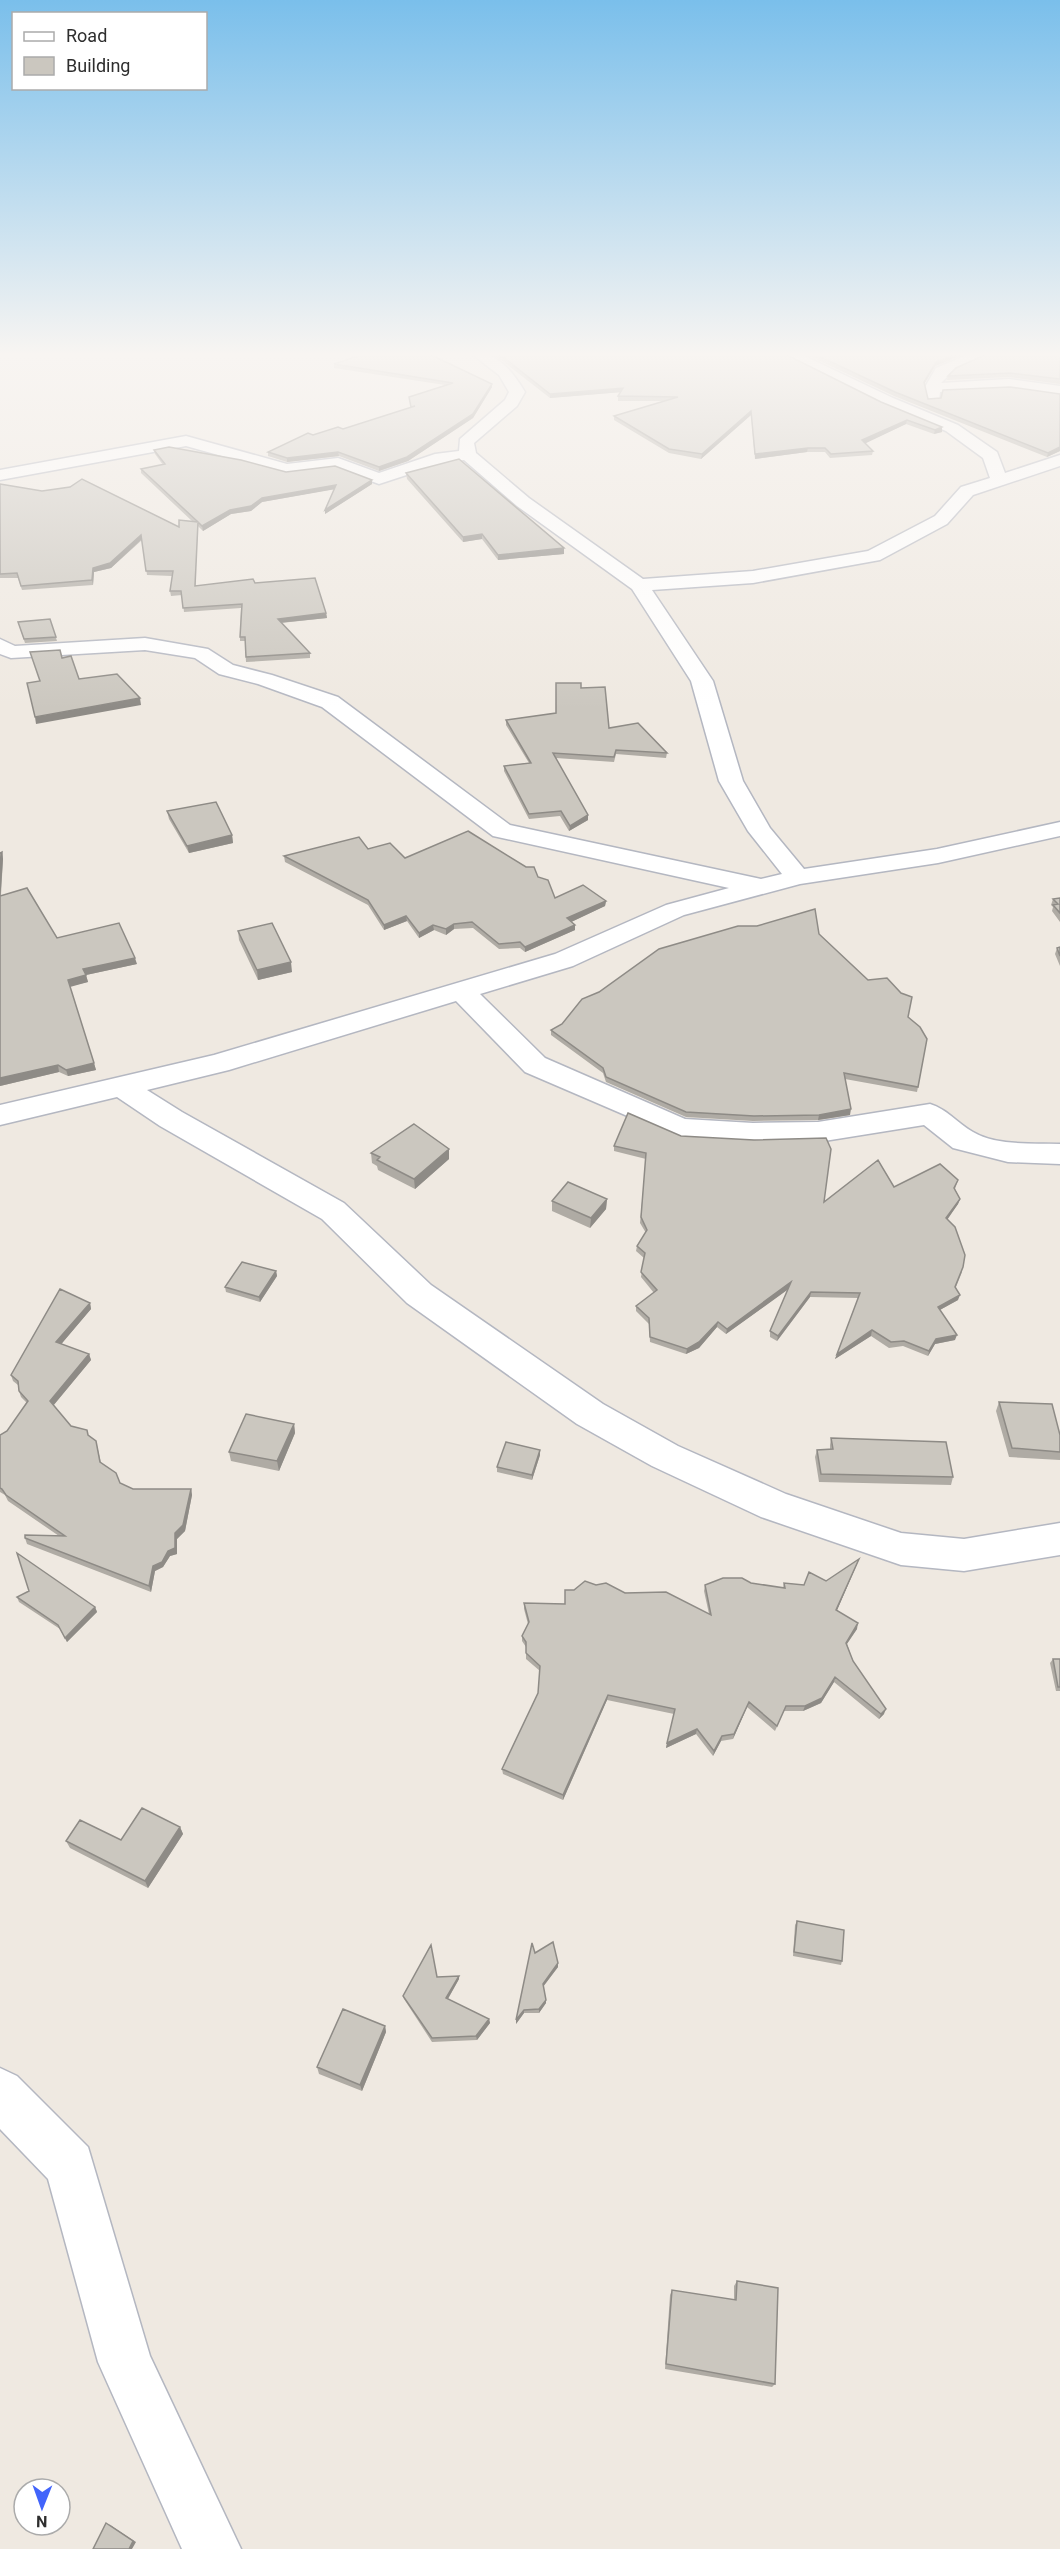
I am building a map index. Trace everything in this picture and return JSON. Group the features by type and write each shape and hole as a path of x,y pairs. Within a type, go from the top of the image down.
{"street":[{"path":"0,476 27,471"},
{"path":"358,471 379,479 403,471"},
{"path":"487,471 523,502 639,585 702,681 730,781 760,831 798,877"},
{"path":"996,471 999,480"},
{"path":"639,585 753,577 873,556 941,520 968,491 1027,471"},
{"path":"0,645 11,652 145,644 201,653 226,670 265,679 330,702 502,831 764,888"},
{"path":"0,1114 219,1063 564,960 675,910 764,888 798,877 938,856 1060,829"},
{"path":"1021,836 1060,843"},
{"path":"460,990 535,1065 681,1129 753,1133 818,1132 930,1114 964,1141 1008,1152 1060,1154"},
{"path":"121,1086 171,1119 333,1211 419,1294 590,1414 664,1456 774,1506 901,1548 964,1555 1060,1539"},
{"path":"0,2093 70,2165 125,2362 212,2549"}],"building":[{"path":"143,471 348,471 372,480 325,510 336,485 262,498 251,506 230,510 202,526"},
{"path":"414,471 473,471 564,548 498,555 482,534 463,537 406,473"},
{"path":"82,479 179,527 179,520 198,522 195,586 253,579 255,583 315,578 326,613 278,619 310,653 246,657 245,637 240,637 242,604 183,608 181,591 170,591 173,571 146,571 141,535 110,563 93,568 92,580 21,586 17,573 0,574 0,484 42,491 70,487"},
{"path":"50,619 56,637 24,639 18,622"},
{"path":"60,650 62,658 71,656 79,679 117,674 140,698 35,717 27,683 40,681 30,652"},
{"path":"556,683 581,683 581,688 605,687 609,728 638,723 667,753 616,750 614,757 553,753 588,815 570,826 561,811 529,814 504,766 531,763 506,720 556,713"},
{"path":"216,802 232,835 187,846 167,811"},
{"path":"468,831 526,867 534,867 538,877 548,880 555,898 583,885 606,901 567,918 575,925 525,947 520,942 499,944 472,922 454,924 446,929 433,925 419,933 406,916 384,925 368,900 284,856 359,837 368,849 390,843 405,858"},
{"path":"27,888 57,938 119,923 135,958 83,969 86,975 68,980 94,1063 66,1070 58,1065 0,1078 0,896"},
{"path":"1060,898 1060,913 1053,905 1058,904 1053,899"},
{"path":"815,909 819,934 868,980 887,978 901,993 912,997 908,1017 920,1027 927,1039 918,1087 844,1073 851,1109 819,1115 754,1116 686,1112 606,1077 603,1068 551,1030 562,1024 582,999 599,992 659,949 738,926 757,926"},
{"path":"272,923 291,962 257,970 238,931"},
{"path":"628,1113 681,1136 754,1140 826,1138 831,1149 824,1202 878,1160 894,1187 940,1164 958,1180 954,1188 960,1199 946,1218 955,1227 965,1255 955,1287 960,1295 938,1307 957,1335 936,1339 929,1351 904,1341 891,1342 872,1330 837,1354 860,1293 811,1292 778,1336 770,1331 791,1282 727,1329 718,1322 699,1342 687,1349 650,1337 649,1318 636,1306 657,1290 641,1272 645,1253 637,1246 647,1230 641,1217 646,1153 614,1146"},
{"path":"414,1124 449,1149 414,1179 377,1160 380,1157 371,1153"},
{"path":"568,1182 607,1199 591,1218 552,1201"},
{"path":"242,1262 276,1271 259,1297 225,1287"},
{"path":"60,1289 90,1303 56,1342 89,1354 50,1401 71,1426 87,1430 88,1435 96,1441 100,1462 116,1473 120,1483 133,1489 191,1489 183,1525 175,1533 175,1548 168,1551 162,1562 153,1566 149,1586 25,1538 25,1535 65,1536 6,1495 0,1488 0,1435 7,1431 28,1401 19,1391 18,1381 11,1375"},
{"path":"999,1402 1052,1404 1060,1435 1060,1452 1012,1448"},
{"path":"246,1414 294,1424 277,1461 229,1452"},
{"path":"831,1438 946,1442 953,1477 821,1474 817,1450 833,1449"},
{"path":"506,1442 540,1450 532,1475 497,1467"},
{"path":"17,1553 95,1607 65,1638 58,1625 17,1597 29,1591"},
{"path":"859,1559 836,1610 858,1623 846,1643 853,1661 886,1709 881,1714 835,1677 822,1698 805,1706 786,1706 777,1726 749,1702 734,1734 722,1736 714,1751 697,1729 667,1743 675,1709 608,1695 563,1795 502,1769 538,1693 540,1666 526,1653 526,1642 522,1636 529,1622 524,1603 565,1604 565,1590 574,1590 585,1581 596,1585 606,1583 625,1593 666,1592 711,1615 705,1585 723,1578 742,1578 751,1583 785,1588 784,1583 804,1585 809,1572 826,1581"},
{"path":"1053,1659 1060,1659 1060,1687 1058,1687"},
{"path":"142,1808 180,1827 145,1881 66,1841 80,1820 121,1840"},
{"path":"797,1921 844,1930 842,1961 794,1952"},
{"path":"553,1942 558,1963 543,1984 546,2000 539,2009 524,2010 516,2020 532,1943 535,1953"},
{"path":"431,1945 437,1977 459,1976 446,1998 489,2019 476,2036 432,2038 403,1996"},
{"path":"343,2009 385,2026 360,2085 317,2067"},
{"path":"737,2281 778,2288 775,2384 666,2364 672,2290 736,2300"},
{"path":"106,2523 133,2541 129,2549 93,2549"}]}
